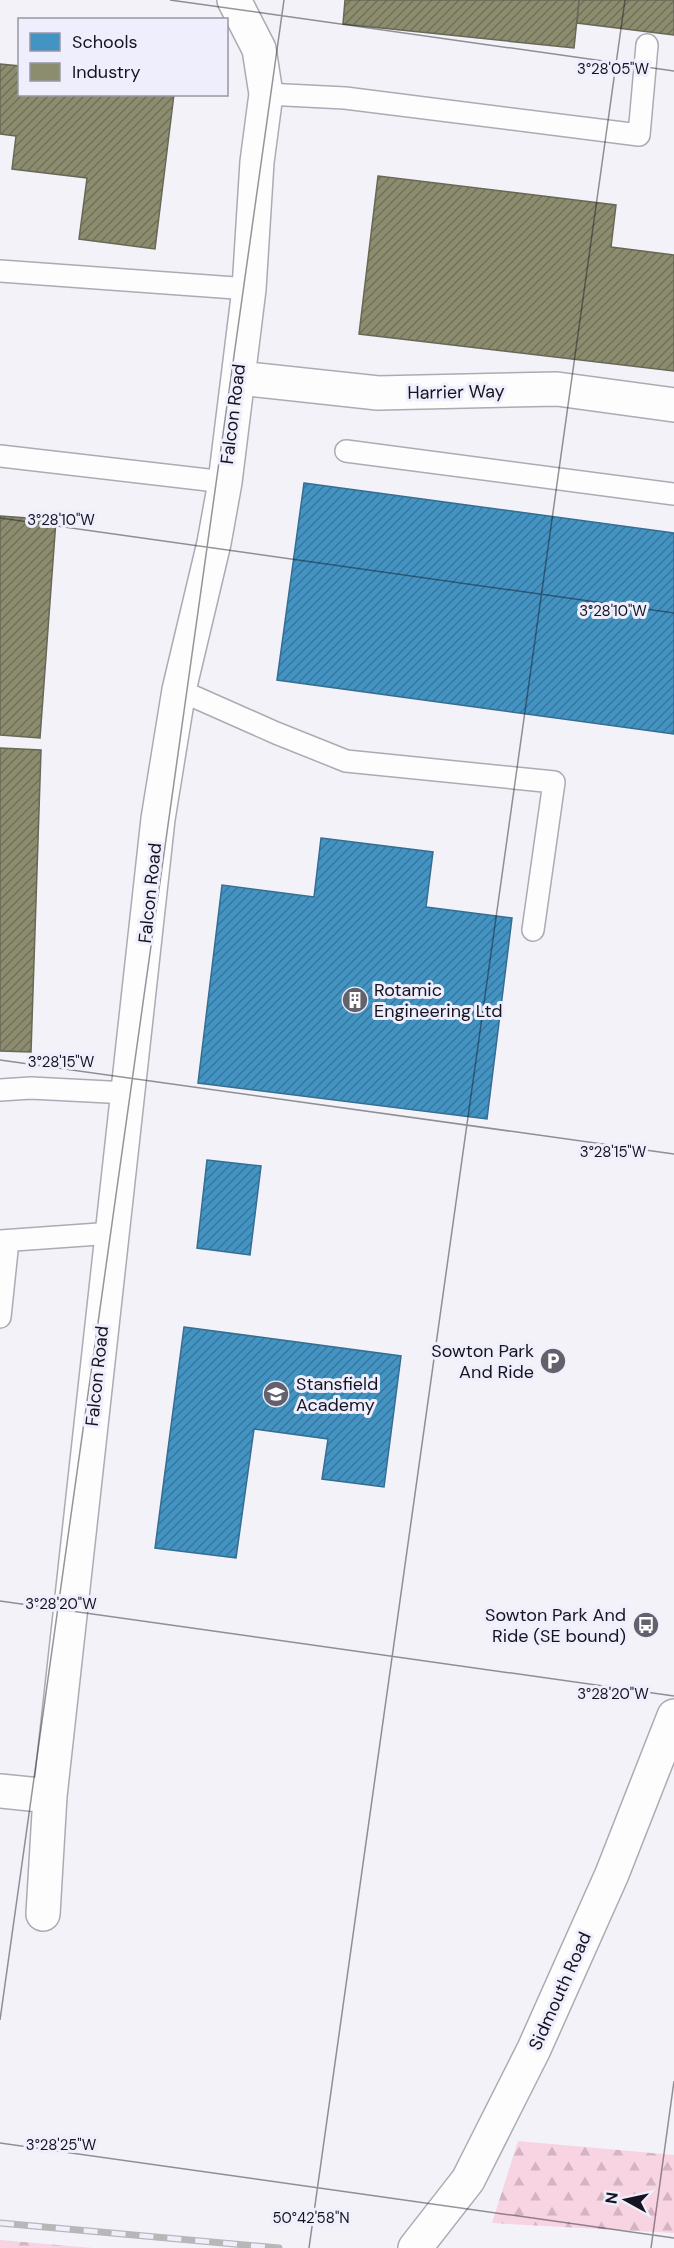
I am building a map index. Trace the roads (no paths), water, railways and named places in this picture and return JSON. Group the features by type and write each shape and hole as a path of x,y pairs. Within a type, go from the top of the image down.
{"street":[{"name":"Falcon Road","path":"44,1914 50,1796 158,819 179,690 214,543 225,482 249,289 256,162 266,94 259,49 234,0"},
{"name":"Harrier Way","path":"238,378 378,393 557,389 674,405"},
{"name":"Sidmouth Road","path":"414,2248 468,2180 534,2049 612,1874 674,1716"},
{"path":"0,1791 50,1796"}],"lane":[{"path":"266,94 345,98 639,135 646,45"},
{"path":"0,271 249,289"},
{"path":"346,451 674,494"},
{"path":"0,456 225,482"},
{"path":"179,690 276,733 346,760 554,782 533,930"},
{"path":"0,1090 31,1088 128,1093"},
{"path":"0,1317 4,1241 113,1233"}],"railway":[{"path":"0,2223 279,2248"}],"place":[{"name":"Rotamic Engineering Ltd","path":"355,1000"},
{"name":"Sowton Park And Ride","path":"553,1361"},
{"name":"Stansfield Academy","path":"276,1394"},
{"name":"Sowton Park And Ride (SE bound)","path":"646,1625"}]}
